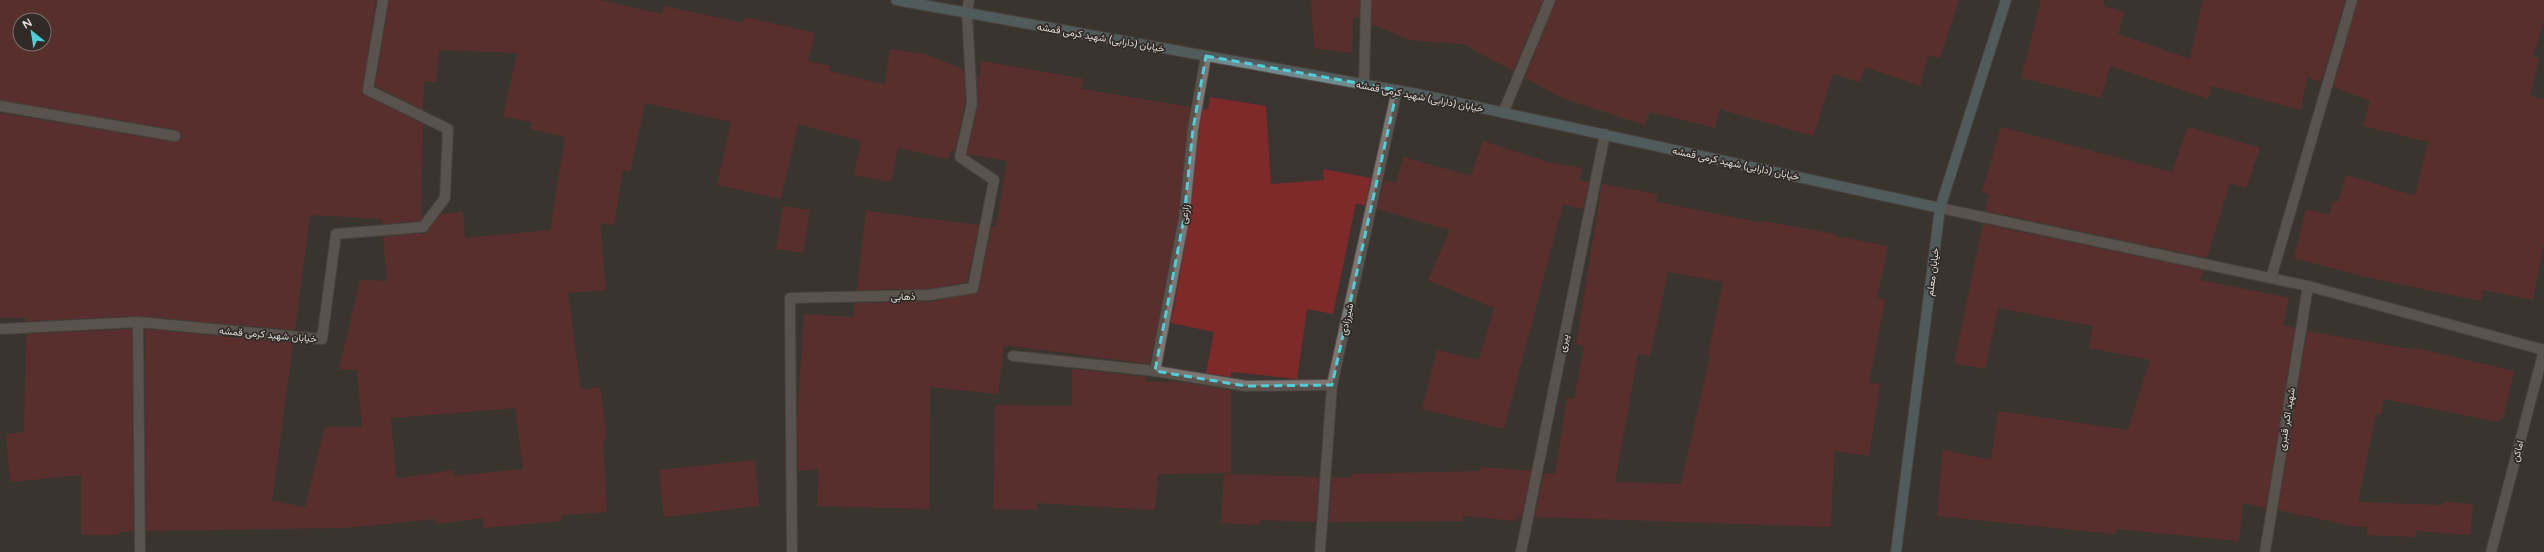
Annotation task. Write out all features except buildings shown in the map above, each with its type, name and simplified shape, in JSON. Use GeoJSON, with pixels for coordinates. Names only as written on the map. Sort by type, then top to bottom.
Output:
{"type":"FeatureCollection","features":[{"type":"Feature","properties":{"kind":"street","name":"خیابان شهید کرمی قمشه"},"geometry":{"type":"LineString","coordinates":[[0,329],[138,322],[322,339],[336,234],[423,227],[445,198],[448,129],[368,90],[383,0]]}},
{"type":"Feature","properties":{"kind":"street","name":"خیابان (دارابی) شهید کرمی قمشه"},"geometry":{"type":"LineString","coordinates":[[896,0],[1397,90],[1940,208]]}},
{"type":"Feature","properties":{"kind":"street"},"geometry":{"type":"LineString","coordinates":[[967,13],[969,0]]}},
{"type":"Feature","properties":{"kind":"street"},"geometry":{"type":"LineString","coordinates":[[1364,84],[1366,0]]}},
{"type":"Feature","properties":{"kind":"street"},"geometry":{"type":"LineString","coordinates":[[1503,113],[1550,0]]}},
{"type":"Feature","properties":{"kind":"street","name":"خیابان معلم"},"geometry":{"type":"LineString","coordinates":[[1896,552],[1940,208],[2006,0]]}},
{"type":"Feature","properties":{"kind":"street"},"geometry":{"type":"LineString","coordinates":[[2271,278],[2352,0]]}},
{"type":"Feature","properties":{"kind":"street","name":"ذهابی"},"geometry":{"type":"LineString","coordinates":[[792,552],[790,298],[929,295],[973,288],[994,180],[960,157],[972,103],[967,13]]}},
{"type":"Feature","properties":{"kind":"street","name":"زارعی"},"geometry":{"type":"LineString","coordinates":[[1155,371],[1184,218],[1193,129],[1206,56]]}},
{"type":"Feature","properties":{"kind":"street","name":"شیرزادی"},"geometry":{"type":"LineString","coordinates":[[1320,552],[1332,384],[1397,90]]}},
{"type":"Feature","properties":{"kind":"street"},"geometry":{"type":"LineString","coordinates":[[0,106],[175,136]]}},
{"type":"Feature","properties":{"kind":"street","name":"پیری"},"geometry":{"type":"LineString","coordinates":[[1521,552],[1605,134]]}},
{"type":"Feature","properties":{"kind":"street"},"geometry":{"type":"LineString","coordinates":[[1940,208],[2308,286],[2544,350]]}},
{"type":"Feature","properties":{"kind":"street","name":"شهید اکبر قنبری"},"geometry":{"type":"LineString","coordinates":[[2265,552],[2308,286]]}},
{"type":"Feature","properties":{"kind":"street"},"geometry":{"type":"LineString","coordinates":[[138,322],[140,552]]}},
{"type":"Feature","properties":{"kind":"street","name":"اماکن"},"geometry":{"type":"LineString","coordinates":[[2491,552],[2544,350]]}},
{"type":"Feature","properties":{"kind":"street"},"geometry":{"type":"LineString","coordinates":[[1013,356],[1155,371],[1246,386],[1332,384]]}},
{"type":"Feature","properties":{"kind":"highlighted area"},"geometry":{"type":"Polygon","coordinates":[[[1206,56],[1397,90],[1332,385],[1246,386],[1155,371],[1184,218],[1193,129],[1206,56]]]}}]}
